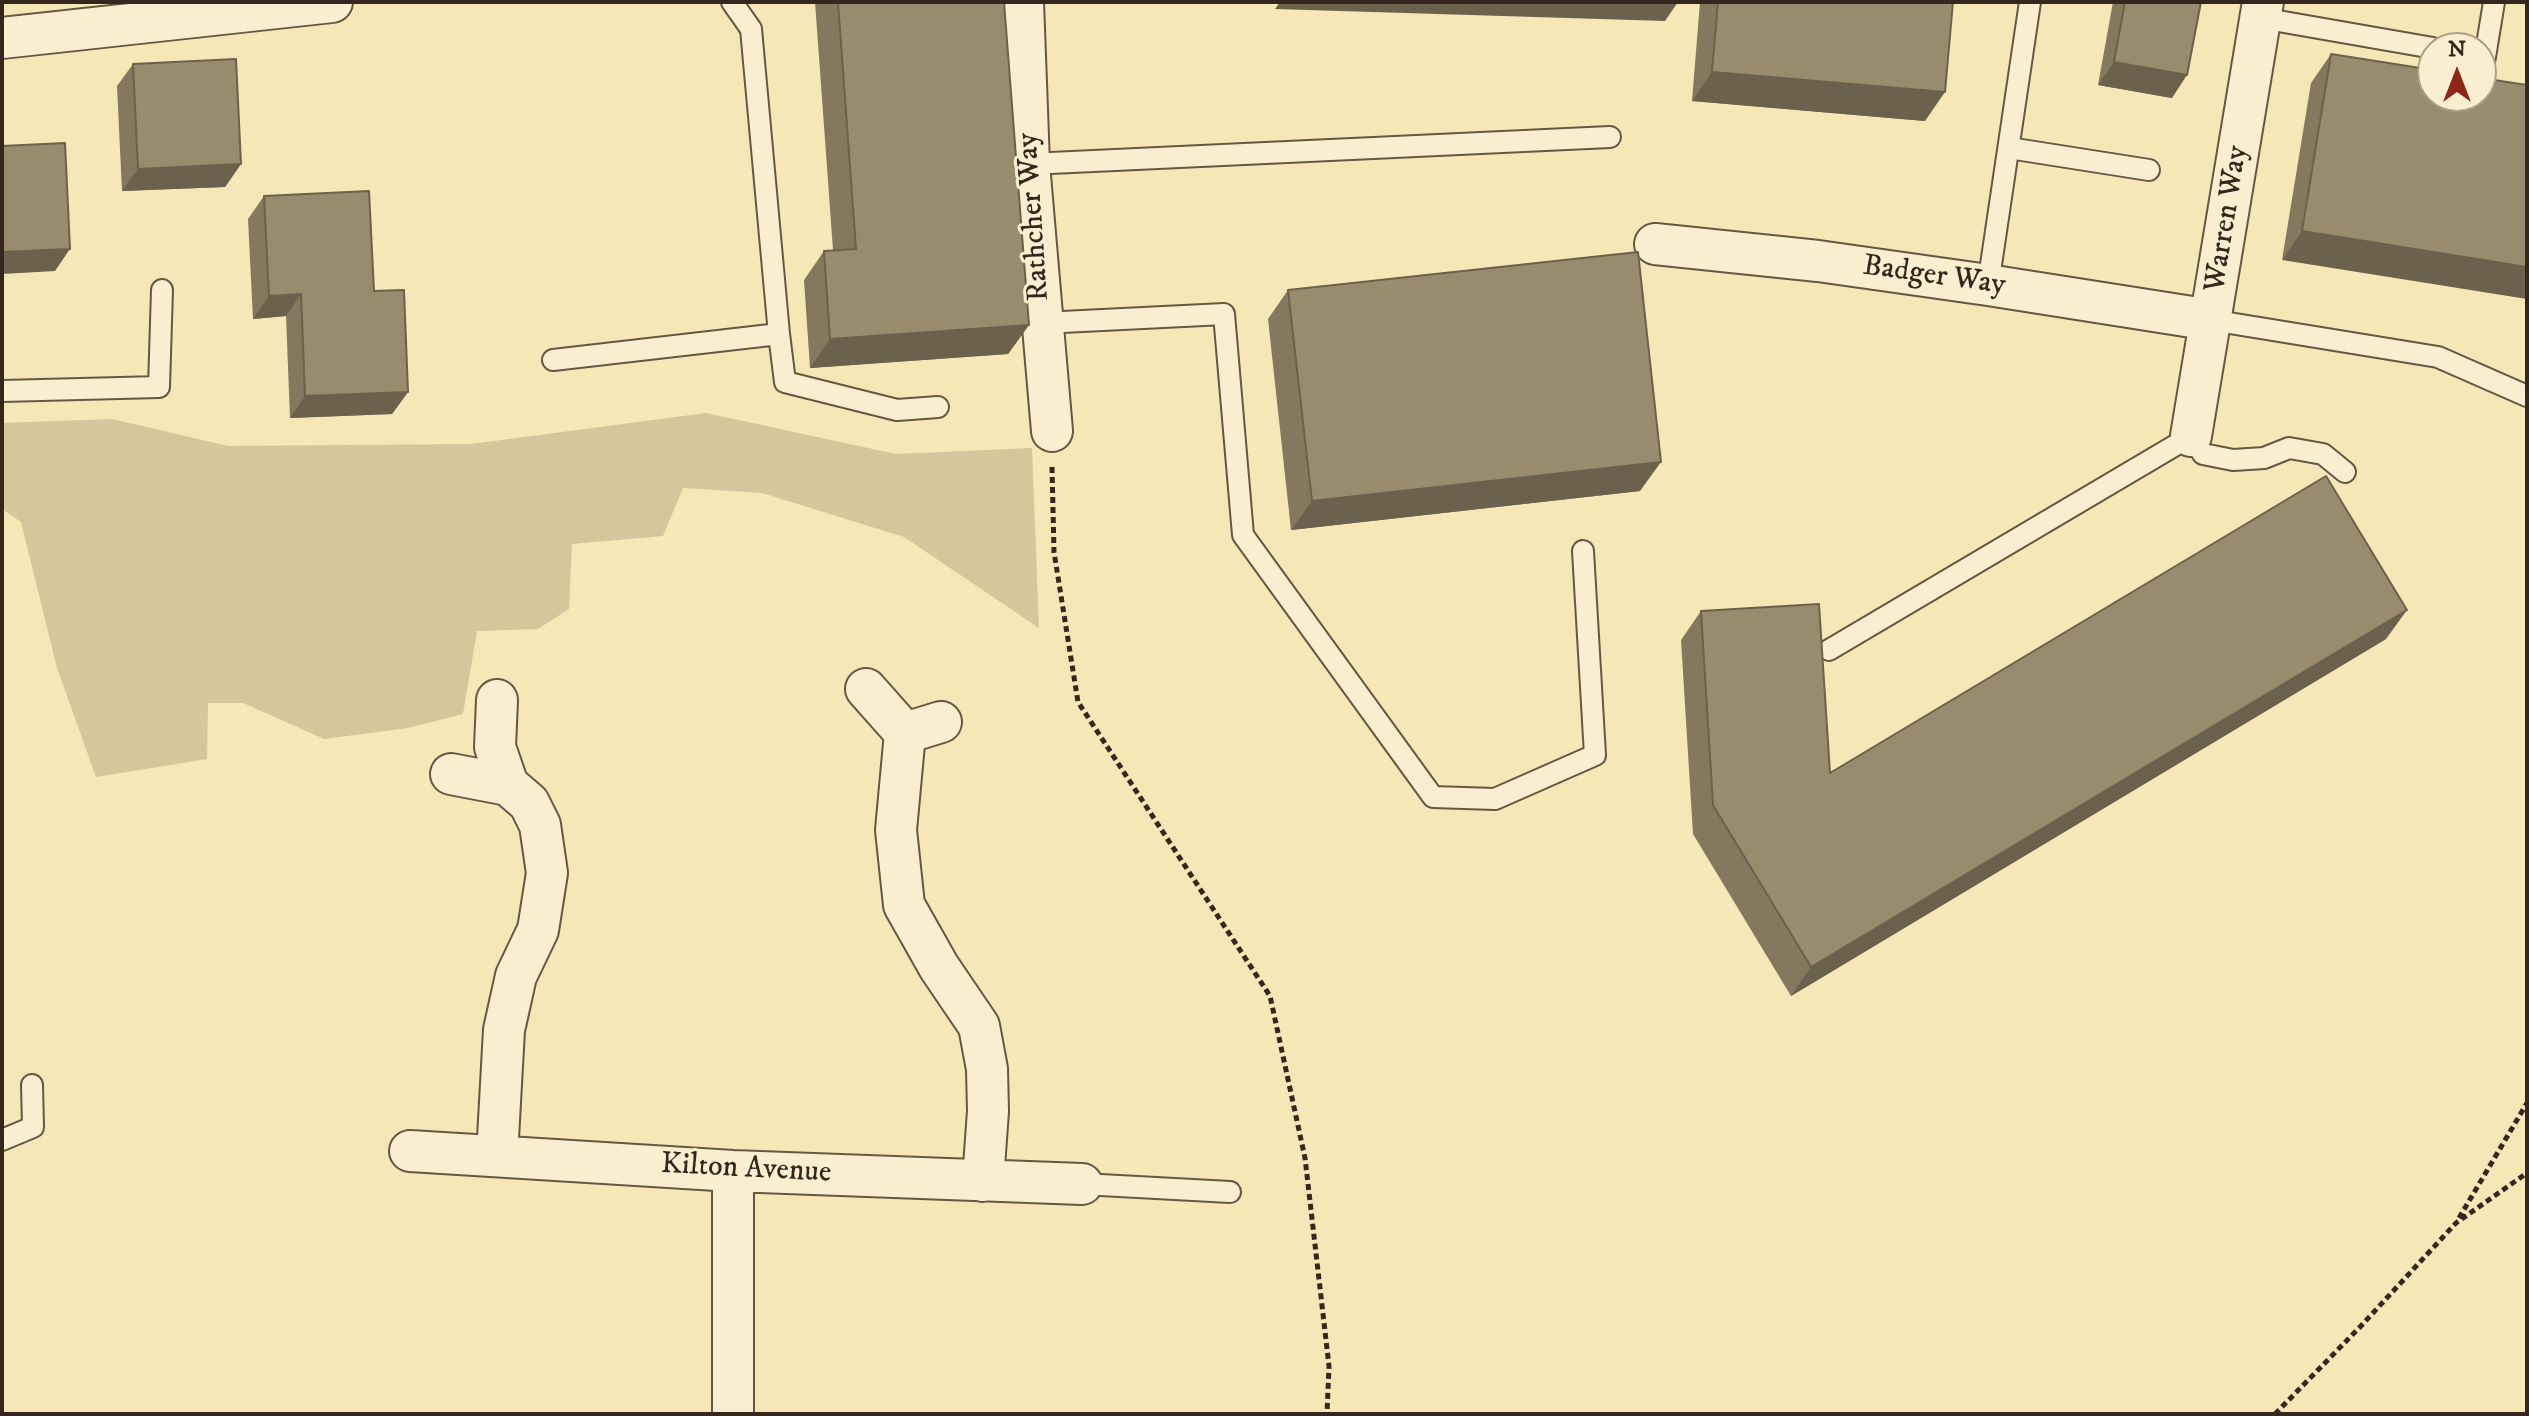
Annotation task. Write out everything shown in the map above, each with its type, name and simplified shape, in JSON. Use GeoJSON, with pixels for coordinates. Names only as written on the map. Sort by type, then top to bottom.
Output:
{"type":"FeatureCollection","features":[{"type":"Feature","properties":{"kind":"street"},"geometry":{"type":"LineString","coordinates":[[2,38],[56,17],[332,2]]}},
{"type":"Feature","properties":{"kind":"street","name":"Rathcher Way"},"geometry":{"type":"LineString","coordinates":[[1023,2],[1029,164],[1052,431]]}},
{"type":"Feature","properties":{"kind":"street","name":"Warren Way"},"geometry":{"type":"LineString","coordinates":[[2191,436],[2262,10]]}},
{"type":"Feature","properties":{"kind":"street","name":"Badger Way"},"geometry":{"type":"LineString","coordinates":[[1655,244],[1818,261],[2211,320]]}},
{"type":"Feature","properties":{"kind":"street"},"geometry":{"type":"LineString","coordinates":[[866,689],[923,728],[896,830],[904,905],[939,967],[979,1026],[987,1069],[988,1111],[983,1181]]}},
{"type":"Feature","properties":{"kind":"street"},"geometry":{"type":"LineString","coordinates":[[497,700],[495,747],[508,785]]}},
{"type":"Feature","properties":{"kind":"street"},"geometry":{"type":"LineString","coordinates":[[451,774],[508,785],[529,803],[540,825],[547,873],[538,930],[516,976],[504,1030],[497,1156]]}},
{"type":"Feature","properties":{"kind":"street","name":"Kilton Avenue"},"geometry":{"type":"LineString","coordinates":[[410,1151],[733,1171],[1082,1184]]}},
{"type":"Feature","properties":{"kind":"street"},"geometry":{"type":"LineString","coordinates":[[733,1171],[733,1414]]}},
{"type":"Feature","properties":{"kind":"lane"},"geometry":{"type":"LineString","coordinates":[[732,2],[751,29],[785,382],[897,410],[938,407]]}},
{"type":"Feature","properties":{"kind":"lane"},"geometry":{"type":"LineString","coordinates":[[1988,285],[2030,2]]}},
{"type":"Feature","properties":{"kind":"lane"},"geometry":{"type":"LineString","coordinates":[[2489,32],[2494,2]]}},
{"type":"Feature","properties":{"kind":"lane"},"geometry":{"type":"LineString","coordinates":[[2262,10],[2417,44]]}},
{"type":"Feature","properties":{"kind":"lane"},"geometry":{"type":"LineString","coordinates":[[1029,164],[1610,137]]}},
{"type":"Feature","properties":{"kind":"lane"},"geometry":{"type":"LineString","coordinates":[[2009,148],[2149,170]]}},
{"type":"Feature","properties":{"kind":"lane"},"geometry":{"type":"LineString","coordinates":[[2,391],[159,387],[162,290]]}},
{"type":"Feature","properties":{"kind":"lane"},"geometry":{"type":"LineString","coordinates":[[1042,323],[1224,314],[1243,535],[1433,797],[1495,799],[1595,755],[1583,551]]}},
{"type":"Feature","properties":{"kind":"lane"},"geometry":{"type":"LineString","coordinates":[[2211,320],[2438,357],[2527,396]]}},
{"type":"Feature","properties":{"kind":"lane"},"geometry":{"type":"LineString","coordinates":[[553,360],[779,334]]}},
{"type":"Feature","properties":{"kind":"lane"},"geometry":{"type":"LineString","coordinates":[[1829,650],[2191,436],[2203,454],[2233,460],[2264,458],[2289,448],[2323,454],[2345,472]]}},
{"type":"Feature","properties":{"kind":"lane"},"geometry":{"type":"LineString","coordinates":[[2,1140],[33,1127],[32,1085]]}},
{"type":"Feature","properties":{"kind":"lane"},"geometry":{"type":"LineString","coordinates":[[1082,1184],[1230,1192]]}},
{"type":"Feature","properties":{"kind":"path"},"geometry":{"type":"LineString","coordinates":[[1052,431],[1054,552],[1078,702],[1270,996],[1305,1158],[1329,1366],[1327,1414]]}},
{"type":"Feature","properties":{"kind":"path"},"geometry":{"type":"LineString","coordinates":[[2275,1414],[2456,1223],[2527,1103]]}},
{"type":"Feature","properties":{"kind":"path"},"geometry":{"type":"LineString","coordinates":[[2456,1223],[2527,1173]]}},
{"type":"Feature","properties":{"kind":"shaded area"},"geometry":{"type":"Polygon","coordinates":[[[706,413],[896,454],[1032,448],[1039,628],[904,537],[762,493],[683,488],[663,536],[572,544],[569,609],[538,629],[477,631],[463,714],[408,728],[324,739],[243,703],[208,703],[207,759],[96,777],[57,668],[21,522],[2,509],[2,423],[112,419],[228,446],[471,444],[706,413]]]}},
{"type":"Feature","properties":{"kind":"building"},"geometry":{"type":"Polygon","coordinates":[[[838,2],[1004,2],[1029,325],[830,339],[824,251],[856,249],[838,2]]]}},
{"type":"Feature","properties":{"kind":"building"},"geometry":{"type":"Polygon","coordinates":[[[1718,2],[1953,2],[1945,92],[1712,72],[1718,2]]]}},
{"type":"Feature","properties":{"kind":"building"},"geometry":{"type":"Polygon","coordinates":[[[2125,2],[2201,2],[2187,75],[2114,62],[2125,2]]]}},
{"type":"Feature","properties":{"kind":"building"},"geometry":{"type":"Polygon","coordinates":[[[2331,54],[2417,67],[2417,112],[2497,112],[2497,80],[2527,85],[2527,267],[2302,231],[2331,54]]]}},
{"type":"Feature","properties":{"kind":"building"},"geometry":{"type":"Polygon","coordinates":[[[236,59],[241,164],[138,169],[133,64],[236,59]]]}},
{"type":"Feature","properties":{"kind":"building"},"geometry":{"type":"Polygon","coordinates":[[[65,143],[70,249],[2,252],[2,146],[65,143]]]}},
{"type":"Feature","properties":{"kind":"building"},"geometry":{"type":"Polygon","coordinates":[[[369,191],[374,291],[404,290],[408,392],[305,396],[301,294],[269,296],[264,196],[369,191]]]}},
{"type":"Feature","properties":{"kind":"building"},"geometry":{"type":"Polygon","coordinates":[[[1638,252],[1661,462],[1312,501],[1288,290],[1638,252]]]}},
{"type":"Feature","properties":{"kind":"building"},"geometry":{"type":"Polygon","coordinates":[[[2326,476],[2407,610],[1811,967],[1713,805],[1701,611],[1819,604],[1830,773],[2326,476]]]}}]}
